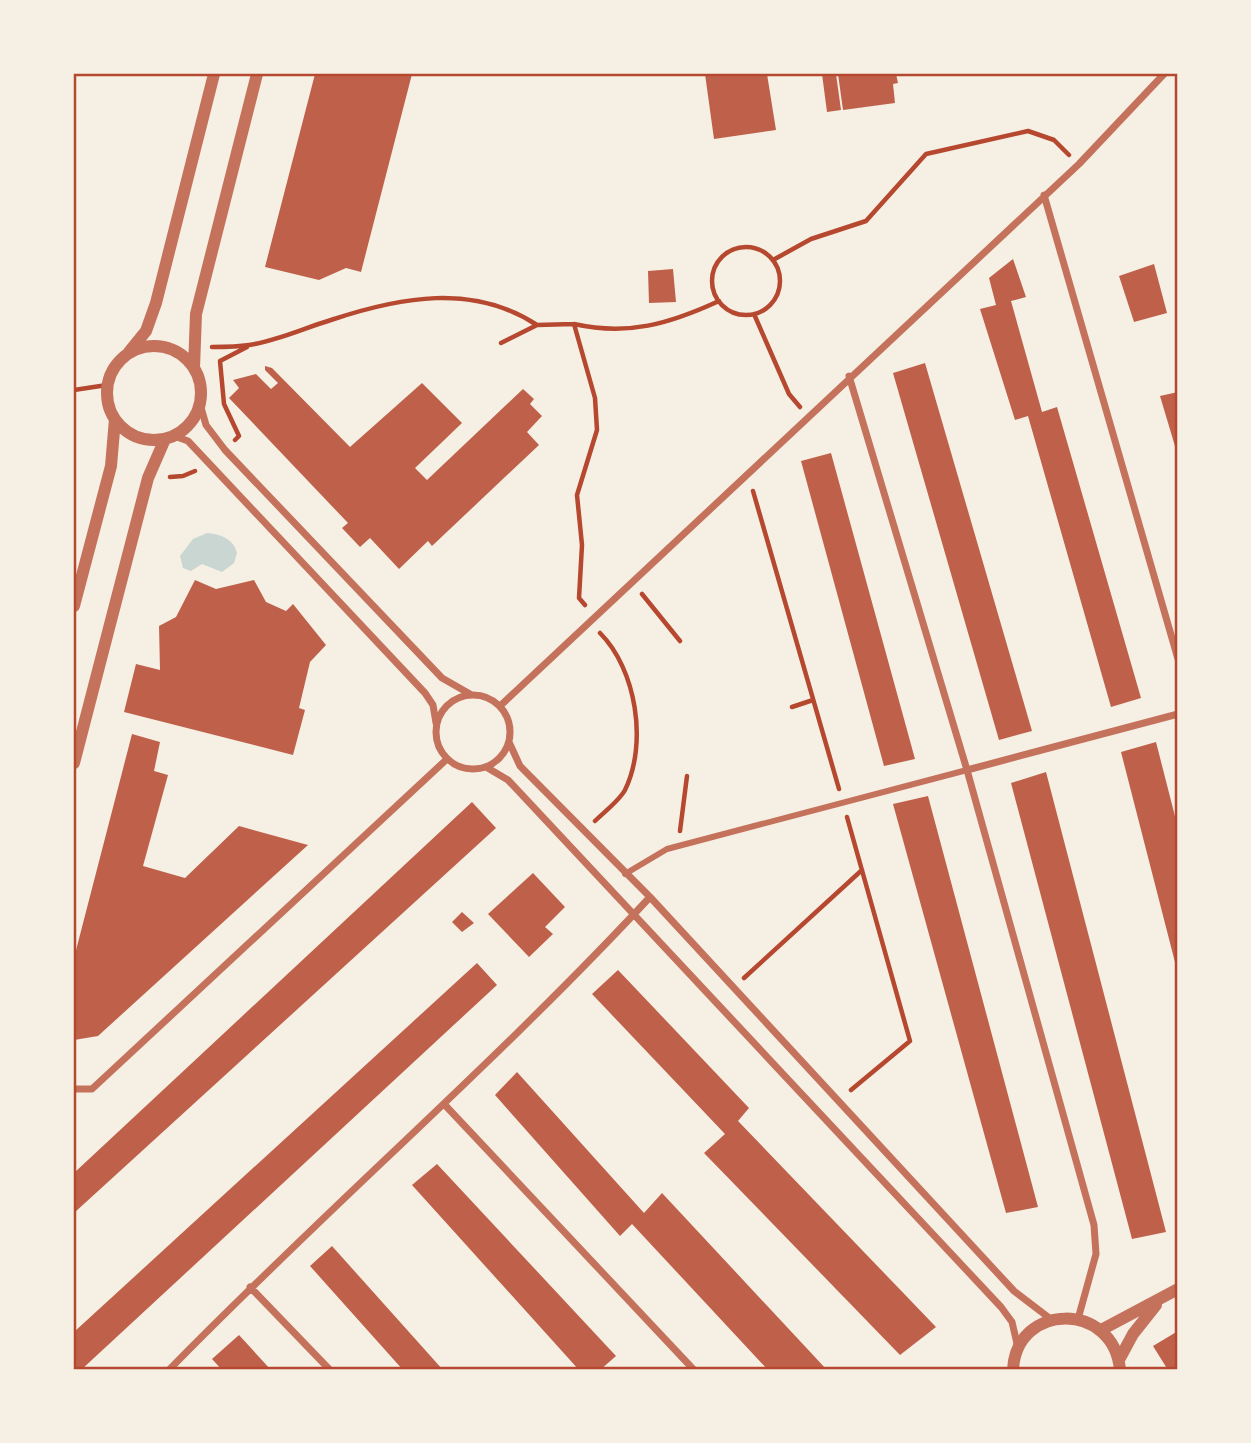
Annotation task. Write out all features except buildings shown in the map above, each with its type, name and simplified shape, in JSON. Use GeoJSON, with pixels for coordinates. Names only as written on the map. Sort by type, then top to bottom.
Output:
{"type":"FeatureCollection","features":[{"type":"Feature","properties":{"kind":"street"},"geometry":{"type":"LineString","coordinates":[[74,606],[111,466],[115,419],[107,397],[107,385],[111,373],[146,331],[156,303],[214,74]]}},
{"type":"Feature","properties":{"kind":"street"},"geometry":{"type":"LineString","coordinates":[[194,368],[197,314],[257,74]]}},
{"type":"Feature","properties":{"kind":"street"},"geometry":{"type":"LineString","coordinates":[[500,706],[849,376],[1079,164],[1164,74]]}},
{"type":"Feature","properties":{"kind":"street"},"geometry":{"type":"LineString","coordinates":[[1044,195],[1178,659]]}},
{"type":"Feature","properties":{"kind":"street"},"geometry":{"type":"LineString","coordinates":[[74,763],[148,478],[170,437],[190,423],[200,404],[202,391],[194,368],[185,357],[158,346],[129,353]]}},
{"type":"Feature","properties":{"kind":"street"},"geometry":{"type":"LineString","coordinates":[[849,376],[967,770],[1094,1225],[1096,1254],[1078,1319]]}},
{"type":"Feature","properties":{"kind":"street"},"geometry":{"type":"LineString","coordinates":[[115,419],[137,437],[170,437],[188,441],[425,693],[433,705],[436,742],[446,759],[465,769],[486,767],[504,753],[509,742],[509,723],[500,706],[481,695],[470,694],[442,678],[225,450],[206,425],[200,404]]}},
{"type":"Feature","properties":{"kind":"street"},"geometry":{"type":"LineString","coordinates":[[436,723],[449,703],[470,694]]}},
{"type":"Feature","properties":{"kind":"street"},"geometry":{"type":"LineString","coordinates":[[625,874],[667,849],[1178,714]]}},
{"type":"Feature","properties":{"kind":"street"},"geometry":{"type":"LineString","coordinates":[[509,742],[520,766],[650,897],[1014,1291],[1052,1320]]}},
{"type":"Feature","properties":{"kind":"street"},"geometry":{"type":"LineString","coordinates":[[74,1089],[92,1089],[446,759]]}},
{"type":"Feature","properties":{"kind":"street"},"geometry":{"type":"LineString","coordinates":[[486,767],[508,780],[1002,1307],[1012,1322],[1018,1348]]}},
{"type":"Feature","properties":{"kind":"street"},"geometry":{"type":"LineString","coordinates":[[169,1370],[250,1287],[444,1104],[650,897]]}},
{"type":"Feature","properties":{"kind":"street"},"geometry":{"type":"LineString","coordinates":[[444,1104],[694,1370]]}},
{"type":"Feature","properties":{"kind":"street"},"geometry":{"type":"LineString","coordinates":[[250,1287],[330,1370]]}},
{"type":"Feature","properties":{"kind":"street"},"geometry":{"type":"LineString","coordinates":[[1101,1330],[1178,1289]]}},
{"type":"Feature","properties":{"kind":"street"},"geometry":{"type":"LineString","coordinates":[[1120,1365],[1133,1334],[1159,1301]]}},
{"type":"Feature","properties":{"kind":"street"},"geometry":{"type":"LineString","coordinates":[[1013,1370],[1018,1348],[1026,1335],[1052,1320],[1078,1319],[1101,1330],[1113,1343],[1120,1365]]}},
{"type":"Feature","properties":{"kind":"path"},"geometry":{"type":"LineString","coordinates":[[773,260],[811,239],[866,221],[926,154],[1028,131],[1054,140],[1079,164]]}},
{"type":"Feature","properties":{"kind":"path"},"geometry":{"type":"LineString","coordinates":[[754,248],[773,260],[780,281],[773,302],[754,314],[732,312],[719,301],[712,286],[712,275],[723,256],[732,250],[754,248]]}},
{"type":"Feature","properties":{"kind":"path"},"geometry":{"type":"LineString","coordinates":[[225,450],[239,436],[224,404],[220,361],[251,345],[358,312],[422,299],[473,298],[513,309],[537,326]]}},
{"type":"Feature","properties":{"kind":"path"},"geometry":{"type":"LineString","coordinates":[[502,343],[537,326],[573,324],[621,331],[649,328],[683,318],[719,301]]}},
{"type":"Feature","properties":{"kind":"path"},"geometry":{"type":"LineString","coordinates":[[754,314],[789,394],[808,416]]}},
{"type":"Feature","properties":{"kind":"path"},"geometry":{"type":"LineString","coordinates":[[573,324],[595,398],[597,430],[577,495],[582,545],[579,598],[616,648],[627,673],[634,697],[636,732],[632,767],[624,792],[584,832]]}},
{"type":"Feature","properties":{"kind":"path"},"geometry":{"type":"LineString","coordinates":[[195,349],[251,345]]}},
{"type":"Feature","properties":{"kind":"path"},"geometry":{"type":"LineString","coordinates":[[74,390],[107,385]]}},
{"type":"Feature","properties":{"kind":"path"},"geometry":{"type":"LineString","coordinates":[[148,478],[183,476],[209,464]]}},
{"type":"Feature","properties":{"kind":"path"},"geometry":{"type":"LineString","coordinates":[[632,583],[680,641]]}},
{"type":"Feature","properties":{"kind":"path"},"geometry":{"type":"LineString","coordinates":[[792,706],[813,700]]}},
{"type":"Feature","properties":{"kind":"path"},"geometry":{"type":"LineString","coordinates":[[677,847],[687,776]]}},
{"type":"Feature","properties":{"kind":"path"},"geometry":{"type":"LineString","coordinates":[[733,988],[862,870]]}},
{"type":"Feature","properties":{"kind":"shaded area"},"geometry":{"type":"Polygon","coordinates":[[[207,533],[221,536],[233,544],[237,553],[234,563],[222,572],[202,564],[191,571],[183,568],[180,556],[193,539],[207,533]]]}}]}
